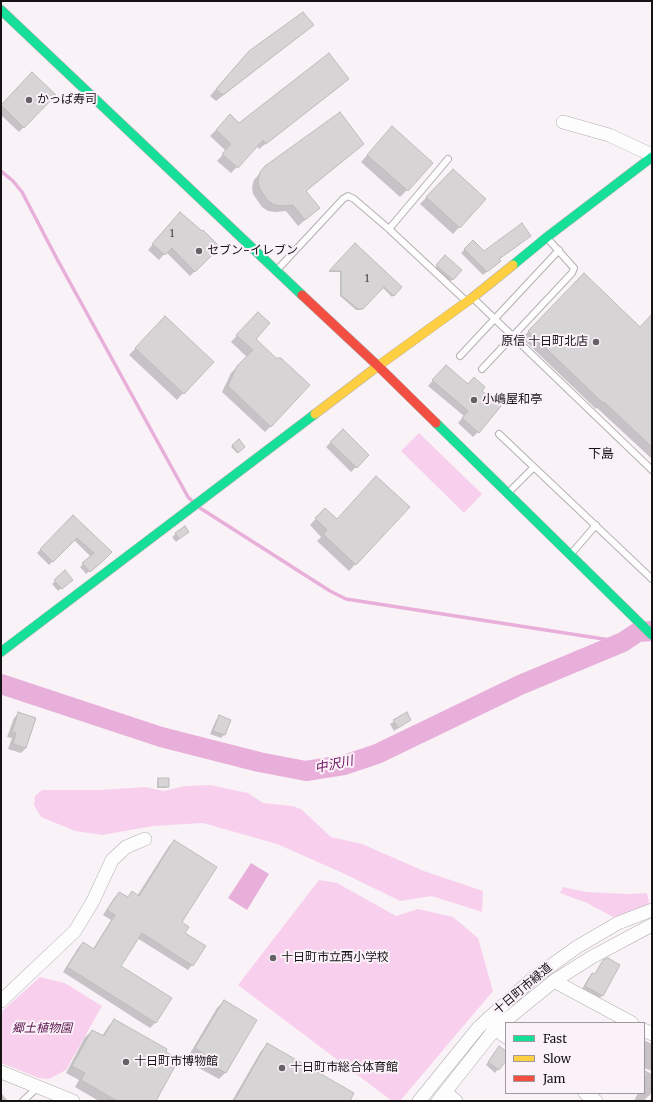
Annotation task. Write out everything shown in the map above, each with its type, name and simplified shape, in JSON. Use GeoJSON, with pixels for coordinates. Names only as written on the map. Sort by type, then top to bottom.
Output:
{"type":"FeatureCollection","features":[{"type":"Feature","properties":{"kind":"street"},"geometry":{"type":"LineString","coordinates":[[1,10],[142,145],[378,366],[652,635]]}},
{"type":"Feature","properties":{"kind":"street"},"geometry":{"type":"LineString","coordinates":[[1,652],[378,366],[470,300],[547,237],[652,156],[609,135],[563,122]]}},
{"type":"Feature","properties":{"kind":"street"},"geometry":{"type":"LineString","coordinates":[[1,1001],[75,931],[92,901],[112,860],[126,848],[145,839]]}},
{"type":"Feature","properties":{"kind":"street","name":"十日町市緑道"},"geometry":{"type":"LineString","coordinates":[[419,1101],[479,1027],[531,980],[577,947],[618,923],[652,910]]}},
{"type":"Feature","properties":{"kind":"street"},"geometry":{"type":"LineString","coordinates":[[512,1022],[554,981],[592,957],[652,925]]}},
{"type":"Feature","properties":{"kind":"street"},"geometry":{"type":"LineString","coordinates":[[554,981],[630,1022]]}},
{"type":"Feature","properties":{"kind":"street"},"geometry":{"type":"LineString","coordinates":[[456,1101],[441,1097],[501,1033]]}},
{"type":"Feature","properties":{"kind":"street"},"geometry":{"type":"LineString","coordinates":[[1,1072],[73,1101]]}},
{"type":"Feature","properties":{"kind":"street"},"geometry":{"type":"LineString","coordinates":[[586,1094],[596,1101]]}},
{"type":"Feature","properties":{"kind":"lane"},"geometry":{"type":"LineString","coordinates":[[389,229],[448,159]]}},
{"type":"Feature","properties":{"kind":"lane"},"geometry":{"type":"LineString","coordinates":[[276,271],[343,199],[348,196],[354,199],[494,319],[652,470]]}},
{"type":"Feature","properties":{"kind":"lane"},"geometry":{"type":"LineString","coordinates":[[482,369],[572,273],[574,268],[547,237]]}},
{"type":"Feature","properties":{"kind":"lane"},"geometry":{"type":"LineString","coordinates":[[460,356],[559,250]]}},
{"type":"Feature","properties":{"kind":"lane"},"geometry":{"type":"LineString","coordinates":[[499,434],[533,468],[596,525],[652,579]]}},
{"type":"Feature","properties":{"kind":"lane"},"geometry":{"type":"LineString","coordinates":[[508,494],[533,468]]}},
{"type":"Feature","properties":{"kind":"lane"},"geometry":{"type":"LineString","coordinates":[[570,554],[596,525]]}},
{"type":"Feature","properties":{"kind":"lane"},"geometry":{"type":"LineString","coordinates":[[23,1101],[38,1087]]}},
{"type":"Feature","properties":{"kind":"green space"},"geometry":{"type":"Polygon","coordinates":[[[419,433],[482,494],[464,513],[401,451],[419,433]]]}},
{"type":"Feature","properties":{"kind":"green space"},"geometry":{"type":"Polygon","coordinates":[[[210,785],[248,793],[263,803],[292,806],[301,809],[331,837],[362,844],[424,871],[483,891],[482,912],[432,896],[400,901],[347,875],[277,844],[203,823],[153,826],[102,835],[75,831],[41,817],[34,805],[35,796],[42,790],[99,790],[145,787],[164,791],[185,786],[210,785]]]}},
{"type":"Feature","properties":{"kind":"green space"},"geometry":{"type":"Polygon","coordinates":[[[319,880],[337,883],[396,916],[418,909],[453,917],[478,938],[493,991],[400,1101],[392,1101],[238,985],[319,880]]]}},
{"type":"Feature","properties":{"kind":"green space"},"geometry":{"type":"Polygon","coordinates":[[[563,887],[586,892],[629,894],[647,893],[650,907],[613,917],[587,903],[560,893],[563,887]]]}},
{"type":"Feature","properties":{"kind":"green space","name":"郷土植物園"},"geometry":{"type":"Polygon","coordinates":[[[40,977],[65,983],[102,1006],[66,1070],[49,1079],[39,1078],[1,1063],[1,1012],[40,977]]]}},
{"type":"Feature","properties":{"kind":"shaded area"},"geometry":{"type":"Polygon","coordinates":[[[251,863],[269,874],[247,910],[228,898],[251,863]]]}},
{"type":"Feature","properties":{"kind":"building"},"geometry":{"type":"Polygon","coordinates":[[[303,12],[314,25],[223,95],[216,89],[249,51],[303,12]]]}},
{"type":"Feature","properties":{"kind":"building"},"geometry":{"type":"Polygon","coordinates":[[[329,53],[349,79],[266,144],[263,140],[238,168],[222,154],[231,144],[216,130],[230,114],[239,123],[329,53]]]}},
{"type":"Feature","properties":{"kind":"building","name":"かっぱ寿司"},"geometry":{"type":"Polygon","coordinates":[[[32,72],[56,95],[24,128],[1,105],[32,72]]]}},
{"type":"Feature","properties":{"kind":"building"},"geometry":{"type":"Polygon","coordinates":[[[340,112],[364,144],[306,191],[320,208],[305,220],[293,205],[275,205],[268,201],[259,187],[258,180],[260,172],[265,166],[340,112]]]}},
{"type":"Feature","properties":{"kind":"building"},"geometry":{"type":"Polygon","coordinates":[[[392,126],[433,163],[408,191],[367,155],[392,126]]]}},
{"type":"Feature","properties":{"kind":"building"},"geometry":{"type":"Polygon","coordinates":[[[453,169],[486,199],[460,228],[426,197],[453,169]]]}},
{"type":"Feature","properties":{"kind":"building"},"geometry":{"type":"Polygon","coordinates":[[[180,212],[202,231],[203,230],[220,247],[195,272],[172,248],[165,255],[152,244],[180,212]]]}},
{"type":"Feature","properties":{"kind":"building"},"geometry":{"type":"Polygon","coordinates":[[[522,223],[531,236],[499,259],[501,261],[487,272],[464,249],[473,240],[484,251],[522,223]]]}},
{"type":"Feature","properties":{"kind":"building"},"geometry":{"type":"Polygon","coordinates":[[[355,243],[402,287],[394,296],[384,287],[363,309],[358,309],[341,295],[341,271],[329,271],[355,243]]]}},
{"type":"Feature","properties":{"kind":"building"},"geometry":{"type":"Polygon","coordinates":[[[445,255],[462,270],[453,280],[436,265],[445,255]]]}},
{"type":"Feature","properties":{"kind":"building","name":"原信 十日町北店"},"geometry":{"type":"Polygon","coordinates":[[[584,273],[640,327],[652,314],[652,447],[604,402],[603,403],[528,331],[584,273]]]}},
{"type":"Feature","properties":{"kind":"building"},"geometry":{"type":"Polygon","coordinates":[[[258,312],[270,323],[256,339],[276,358],[281,358],[310,385],[271,427],[228,386],[237,366],[253,350],[236,335],[258,312]]]}},
{"type":"Feature","properties":{"kind":"building"},"geometry":{"type":"Polygon","coordinates":[[[165,316],[214,362],[184,394],[135,348],[165,316]]]}},
{"type":"Feature","properties":{"kind":"building","name":"小嶋屋和亭"},"geometry":{"type":"Polygon","coordinates":[[[446,365],[468,384],[474,377],[485,387],[482,391],[501,406],[479,433],[462,418],[468,411],[432,380],[446,365]]]}},
{"type":"Feature","properties":{"kind":"building"},"geometry":{"type":"Polygon","coordinates":[[[343,429],[369,455],[357,468],[330,442],[343,429]]]}},
{"type":"Feature","properties":{"kind":"building"},"geometry":{"type":"Polygon","coordinates":[[[239,439],[245,447],[238,453],[232,445],[239,439]]]}},
{"type":"Feature","properties":{"kind":"building"},"geometry":{"type":"Polygon","coordinates":[[[376,476],[410,507],[356,565],[323,534],[327,530],[315,518],[325,508],[337,519],[376,476]]]}},
{"type":"Feature","properties":{"kind":"building"},"geometry":{"type":"Polygon","coordinates":[[[73,515],[112,552],[90,572],[82,563],[94,553],[77,538],[53,562],[40,549],[73,515]]]}},
{"type":"Feature","properties":{"kind":"building"},"geometry":{"type":"Polygon","coordinates":[[[185,526],[189,532],[179,539],[175,533],[185,526]]]}},
{"type":"Feature","properties":{"kind":"building"},"geometry":{"type":"Polygon","coordinates":[[[65,570],[73,580],[62,589],[54,580],[65,570]]]}},
{"type":"Feature","properties":{"kind":"building"},"geometry":{"type":"Polygon","coordinates":[[[18,712],[36,718],[26,748],[13,744],[16,733],[12,732],[18,712]]]}},
{"type":"Feature","properties":{"kind":"building"},"geometry":{"type":"Polygon","coordinates":[[[407,712],[411,720],[398,728],[393,720],[407,712]]]}},
{"type":"Feature","properties":{"kind":"building"},"geometry":{"type":"Polygon","coordinates":[[[219,715],[231,720],[225,735],[213,731],[219,715]]]}},
{"type":"Feature","properties":{"kind":"building"},"geometry":{"type":"Polygon","coordinates":[[[158,778],[169,778],[169,787],[158,787],[158,778]]]}},
{"type":"Feature","properties":{"kind":"building"},"geometry":{"type":"Polygon","coordinates":[[[174,840],[217,867],[182,922],[189,927],[185,933],[206,946],[193,966],[142,933],[121,966],[172,998],[156,1023],[67,967],[83,942],[94,949],[115,915],[107,910],[119,892],[128,897],[132,891],[139,896],[174,840]]]}},
{"type":"Feature","properties":{"kind":"building"},"geometry":{"type":"Polygon","coordinates":[[[608,958],[620,965],[603,996],[585,986],[592,973],[595,974],[603,960],[608,958]]]}},
{"type":"Feature","properties":{"kind":"building"},"geometry":{"type":"Polygon","coordinates":[[[224,1000],[257,1020],[226,1073],[201,1059],[204,1054],[195,1048],[224,1000]]]}},
{"type":"Feature","properties":{"kind":"building","name":"十日町市博物館"},"geometry":{"type":"Polygon","coordinates":[[[114,1019],[167,1049],[166,1052],[179,1059],[156,1101],[117,1101],[81,1080],[85,1073],[72,1066],[92,1030],[104,1036],[114,1019]]]}},
{"type":"Feature","properties":{"kind":"building","name":"十日町市総合体育館"},"geometry":{"type":"Polygon","coordinates":[[[267,1043],[354,1093],[350,1101],[234,1101],[267,1043]]]}},
{"type":"Feature","properties":{"kind":"building"},"geometry":{"type":"Polygon","coordinates":[[[499,1046],[505,1050],[505,1062],[499,1070],[488,1062],[499,1046]]]}},
{"type":"Feature","properties":{"kind":"waterway"},"geometry":{"type":"LineString","coordinates":[[1,171],[13,181],[22,192],[57,259],[188,497],[192,501]]}},
{"type":"Feature","properties":{"kind":"waterway"},"geometry":{"type":"LineString","coordinates":[[200,508],[330,591],[346,599],[623,642]]}},
{"type":"Feature","properties":{"kind":"waterway","name":"中沢川"},"geometry":{"type":"LineString","coordinates":[[1,684],[161,737],[259,762],[306,771],[344,765],[377,754],[520,685],[623,642],[638,632],[652,631]]}},
{"type":"Feature","properties":{"kind":"traffic: fast"},"geometry":{"type":"LineString","coordinates":[[1,10],[302,295]]}},
{"type":"Feature","properties":{"kind":"traffic: fast"},"geometry":{"type":"LineString","coordinates":[[513,265],[547,237],[652,157]]}},
{"type":"Feature","properties":{"kind":"traffic: fast"},"geometry":{"type":"LineString","coordinates":[[1,652],[315,414]]}},
{"type":"Feature","properties":{"kind":"traffic: fast"},"geometry":{"type":"LineString","coordinates":[[436,423],[652,635]]}},
{"type":"Feature","properties":{"kind":"traffic: slow"},"geometry":{"type":"LineString","coordinates":[[315,414],[472,298],[513,265]]}},
{"type":"Feature","properties":{"kind":"traffic: jam"},"geometry":{"type":"LineString","coordinates":[[302,295],[436,423]]}},
{"type":"Feature","properties":{"kind":"place","name":"かっぱ寿司"},"geometry":{"type":"Point","coordinates":[29,100]}},
{"type":"Feature","properties":{"kind":"place","name":"セブン-イレブン"},"geometry":{"type":"Point","coordinates":[199,251]}},
{"type":"Feature","properties":{"kind":"place","name":"原信 十日町北店"},"geometry":{"type":"Point","coordinates":[596,342]}},
{"type":"Feature","properties":{"kind":"place","name":"小嶋屋和亭"},"geometry":{"type":"Point","coordinates":[474,400]}},
{"type":"Feature","properties":{"kind":"place","name":"十日町市立西小学校"},"geometry":{"type":"Point","coordinates":[273,958]}},
{"type":"Feature","properties":{"kind":"place","name":"十日町市博物館"},"geometry":{"type":"Point","coordinates":[126,1062]}},
{"type":"Feature","properties":{"kind":"place","name":"十日町市総合体育館"},"geometry":{"type":"Point","coordinates":[282,1068]}},
{"type":"Feature","properties":{"kind":"district","name":"下島"},"geometry":{"type":"Point","coordinates":[601,454]}}]}
